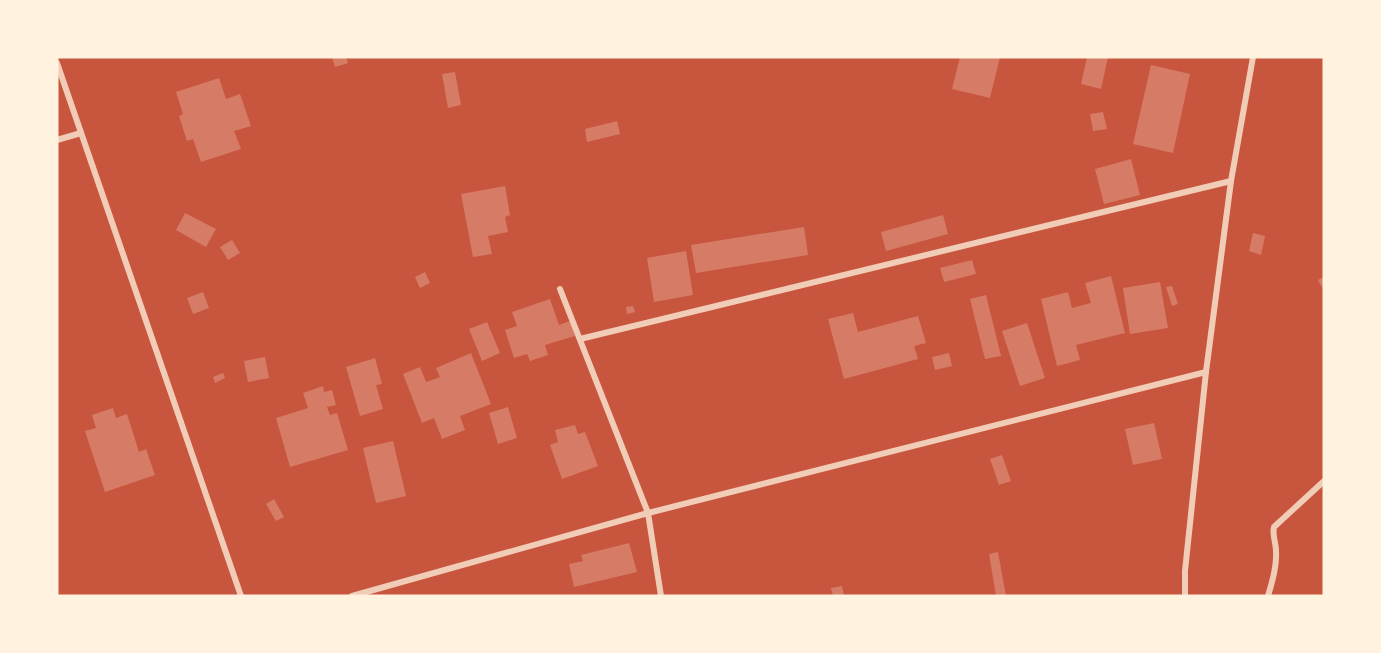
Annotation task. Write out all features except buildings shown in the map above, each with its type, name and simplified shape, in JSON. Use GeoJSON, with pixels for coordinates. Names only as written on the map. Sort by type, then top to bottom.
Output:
{"type":"FeatureCollection","features":[{"type":"Feature","properties":{"kind":"street"},"geometry":{"type":"LineString","coordinates":[[1185,596],[1185,571],[1206,372],[1231,182],[1253,57]]}},
{"type":"Feature","properties":{"kind":"street"},"geometry":{"type":"LineString","coordinates":[[57,63],[241,596]]}},
{"type":"Feature","properties":{"kind":"street"},"geometry":{"type":"LineString","coordinates":[[57,140],[81,133]]}},
{"type":"Feature","properties":{"kind":"street"},"geometry":{"type":"LineString","coordinates":[[580,339],[1231,182]]}},
{"type":"Feature","properties":{"kind":"street"},"geometry":{"type":"LineString","coordinates":[[560,289],[648,513],[661,596]]}},
{"type":"Feature","properties":{"kind":"street"},"geometry":{"type":"LineString","coordinates":[[352,596],[648,513],[1206,372]]}},
{"type":"Feature","properties":{"kind":"street"},"geometry":{"type":"LineString","coordinates":[[1268,596],[1275,568],[1274,527],[1324,481]]}}]}
